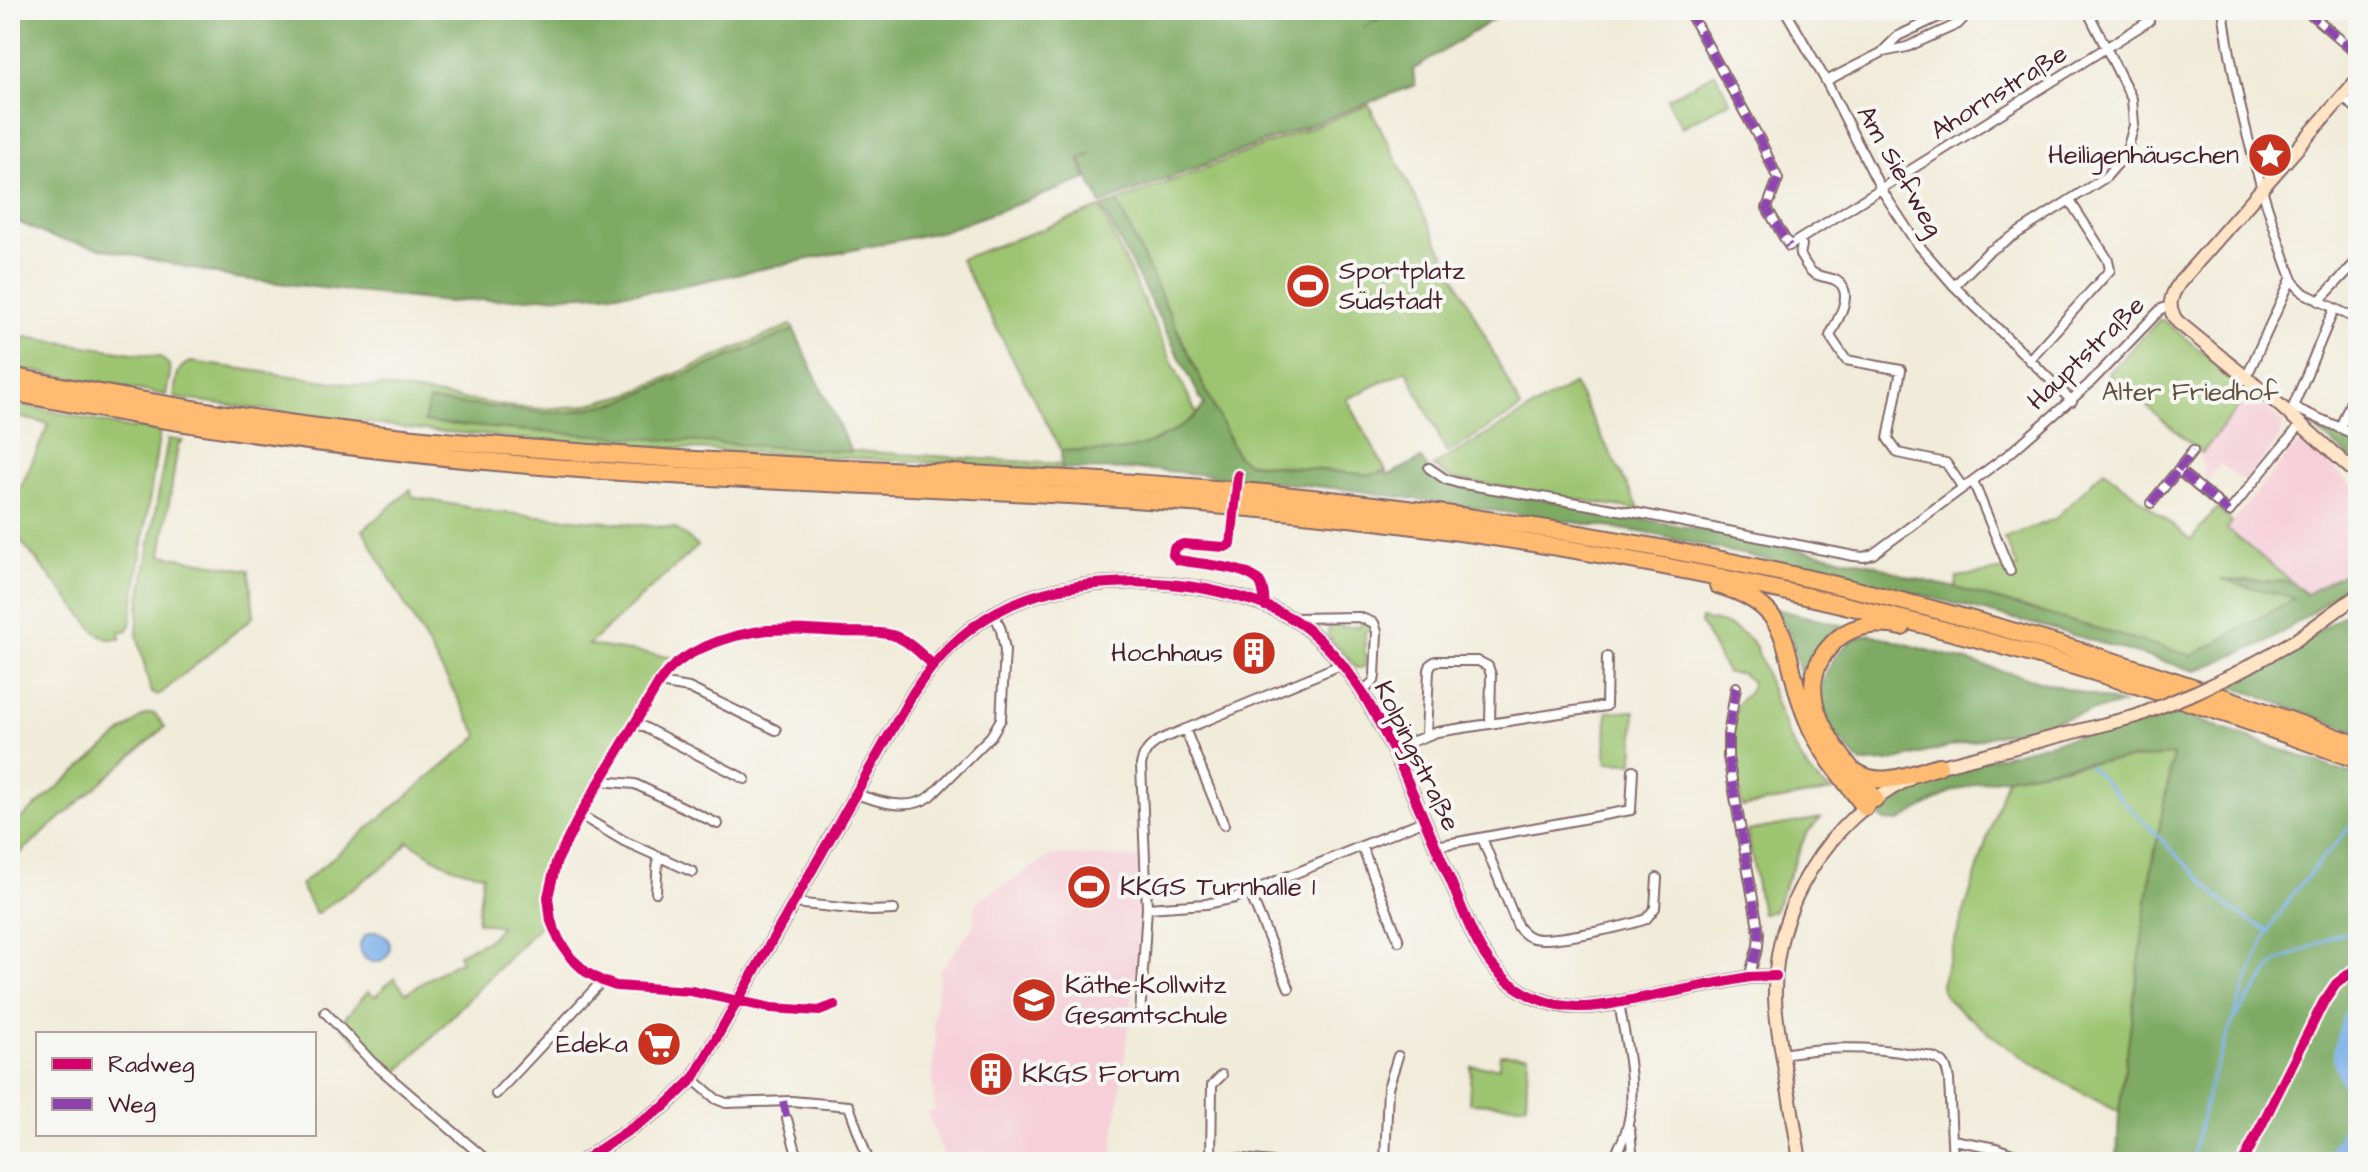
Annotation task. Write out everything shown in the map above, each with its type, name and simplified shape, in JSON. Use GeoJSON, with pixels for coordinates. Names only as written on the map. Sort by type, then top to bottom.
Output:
{"type":"FeatureCollection","features":[{"type":"Feature","properties":{"kind":"highway"},"geometry":{"type":"LineString","coordinates":[[10,376],[115,397],[221,413],[443,441],[667,458],[1182,487],[1362,504],[1499,522],[1688,554],[1838,585],[2056,644],[2240,702],[2358,745]]}},
{"type":"Feature","properties":{"kind":"highway"},"geometry":{"type":"LineString","coordinates":[[10,392],[176,423],[410,454],[595,470],[1082,496],[1262,509],[1487,535],[1640,561],[1844,604],[2020,649],[2183,699],[2358,760]]}},
{"type":"Feature","properties":{"kind":"highway"},"geometry":{"type":"LineString","coordinates":[[1640,561],[1670,575],[1740,592],[1767,610],[1784,637],[1810,726],[1827,754],[1870,803]]}},
{"type":"Feature","properties":{"kind":"highway"},"geometry":{"type":"LineString","coordinates":[[1870,803],[1818,717],[1814,682],[1818,666],[1829,648],[1842,636],[1860,627],[1883,624],[1979,647],[2020,649]]}},
{"type":"Feature","properties":{"kind":"highway"},"geometry":{"type":"LineString","coordinates":[[2240,702],[2277,706],[2358,735]]}},
{"type":"Feature","properties":{"kind":"highway"},"geometry":{"type":"LineString","coordinates":[[1851,768],[1864,777],[1878,780],[1939,766]]}},
{"type":"Feature","properties":{"kind":"street","name":"Ahornstraße"},"geometry":{"type":"LineString","coordinates":[[1688,10],[1760,140],[1778,179],[1767,208],[1789,246],[2149,21],[2144,10]]}},
{"type":"Feature","properties":{"kind":"street","name":"Am Siefweg"},"geometry":{"type":"LineString","coordinates":[[1785,10],[1826,81],[1881,189],[1922,250],[1954,286],[2072,401]]}},
{"type":"Feature","properties":{"kind":"street"},"geometry":{"type":"LineString","coordinates":[[1883,52],[1898,36],[1953,10]]}},
{"type":"Feature","properties":{"kind":"street"},"geometry":{"type":"LineString","coordinates":[[1826,81],[1883,52],[1907,47],[1946,29],[1963,20],[1971,10]]}},
{"type":"Feature","properties":{"kind":"street"},"geometry":{"type":"LineString","coordinates":[[1954,286],[1988,252],[2113,172],[2126,154],[2132,137],[2132,99],[2087,10]]}},
{"type":"Feature","properties":{"kind":"street"},"geometry":{"type":"LineString","coordinates":[[2223,10],[2234,82],[2260,188],[2292,277],[2300,290],[2358,320]]}},
{"type":"Feature","properties":{"kind":"street"},"geometry":{"type":"LineString","coordinates":[[2306,10],[2358,55]]}},
{"type":"Feature","properties":{"kind":"street","name":"Hauptstraße"},"geometry":{"type":"LineString","coordinates":[[1429,468],[1445,479],[1463,484],[1643,514],[1858,557],[1873,554],[2029,438],[2072,401],[2157,312],[2170,306],[2180,282],[2358,79]]}},
{"type":"Feature","properties":{"kind":"street"},"geometry":{"type":"LineString","coordinates":[[2341,97],[2358,109]]}},
{"type":"Feature","properties":{"kind":"street"},"geometry":{"type":"LineString","coordinates":[[2029,360],[2110,270],[2108,260],[2070,201]]}},
{"type":"Feature","properties":{"kind":"street"},"geometry":{"type":"LineString","coordinates":[[1799,240],[1802,245],[1800,255],[1811,271],[1838,282],[1843,288],[1842,312],[1830,336],[1846,360],[1901,370],[1888,439],[1898,453],[1946,463],[1963,488]]}},
{"type":"Feature","properties":{"kind":"street"},"geometry":{"type":"LineString","coordinates":[[2319,301],[2358,261]]}},
{"type":"Feature","properties":{"kind":"street"},"geometry":{"type":"LineString","coordinates":[[2246,378],[2292,277]]}},
{"type":"Feature","properties":{"kind":"street"},"geometry":{"type":"LineString","coordinates":[[2170,306],[2178,322],[2358,475]]}},
{"type":"Feature","properties":{"kind":"street"},"geometry":{"type":"LineString","coordinates":[[2334,309],[2293,407],[2358,436]]}},
{"type":"Feature","properties":{"kind":"street"},"geometry":{"type":"LineString","coordinates":[[2340,428],[2358,384]]}},
{"type":"Feature","properties":{"kind":"street"},"geometry":{"type":"LineString","coordinates":[[2178,470],[2229,512],[2301,424]]}},
{"type":"Feature","properties":{"kind":"street"},"geometry":{"type":"LineString","coordinates":[[2151,503],[2193,451]]}},
{"type":"Feature","properties":{"kind":"street"},"geometry":{"type":"LineString","coordinates":[[1973,481],[2010,571]]}},
{"type":"Feature","properties":{"kind":"street","name":"Kolpingstraße"},"geometry":{"type":"LineString","coordinates":[[581,1162],[670,1102],[693,1079],[932,664],[957,638],[994,612],[1027,597],[1097,583],[1176,585],[1233,595],[1289,618],[1319,639],[1363,691],[1393,749],[1487,960],[1505,979],[1527,994],[1555,1004],[1585,1007],[1749,977],[1776,976]]}},
{"type":"Feature","properties":{"kind":"street"},"geometry":{"type":"LineString","coordinates":[[1800,1162],[1776,1012],[1776,976],[1784,932],[1803,884],[1834,838],[1870,803],[1904,781],[1939,766],[2137,716],[2188,696],[2296,640],[2358,595]]}},
{"type":"Feature","properties":{"kind":"street"},"geometry":{"type":"LineString","coordinates":[[856,794],[882,802],[919,803],[931,796],[994,732],[1003,710],[1005,650],[994,612]]}},
{"type":"Feature","properties":{"kind":"street"},"geometry":{"type":"LineString","coordinates":[[1289,618],[1359,617],[1374,623],[1377,632],[1375,676],[1363,691]]}},
{"type":"Feature","properties":{"kind":"street"},"geometry":{"type":"LineString","coordinates":[[835,1005],[819,1011],[771,1008],[691,991],[629,988],[602,981],[580,967],[566,952],[556,934],[549,911],[551,875],[580,815],[659,683],[672,665],[688,654],[744,635],[772,630],[888,634],[905,641],[932,664]]}},
{"type":"Feature","properties":{"kind":"street"},"geometry":{"type":"LineString","coordinates":[[1393,749],[1426,735],[1606,706],[1607,657]]}},
{"type":"Feature","properties":{"kind":"street"},"geometry":{"type":"LineString","coordinates":[[1426,735],[1429,670],[1436,661],[1478,661],[1488,666],[1491,675],[1490,723]]}},
{"type":"Feature","properties":{"kind":"street"},"geometry":{"type":"LineString","coordinates":[[1140,1016],[1147,908],[1141,765],[1146,752],[1157,741],[1343,664]]}},
{"type":"Feature","properties":{"kind":"street"},"geometry":{"type":"LineString","coordinates":[[659,683],[689,688],[776,730]]}},
{"type":"Feature","properties":{"kind":"street"},"geometry":{"type":"LineString","coordinates":[[1736,687],[1728,735],[1728,757],[1759,933],[1749,977]]}},
{"type":"Feature","properties":{"kind":"street"},"geometry":{"type":"LineString","coordinates":[[636,723],[745,779]]}},
{"type":"Feature","properties":{"kind":"street"},"geometry":{"type":"LineString","coordinates":[[1185,729],[1224,825]]}},
{"type":"Feature","properties":{"kind":"street"},"geometry":{"type":"LineString","coordinates":[[1436,846],[1631,810],[1633,770]]}},
{"type":"Feature","properties":{"kind":"street"},"geometry":{"type":"LineString","coordinates":[[600,781],[635,784],[718,824]]}},
{"type":"Feature","properties":{"kind":"street"},"geometry":{"type":"LineString","coordinates":[[580,815],[624,841],[693,872]]}},
{"type":"Feature","properties":{"kind":"street"},"geometry":{"type":"LineString","coordinates":[[1147,908],[1213,903],[1250,893],[1425,820]]}},
{"type":"Feature","properties":{"kind":"street"},"geometry":{"type":"LineString","coordinates":[[1482,838],[1518,927],[1531,938],[1549,939],[1646,919],[1655,908],[1657,878]]}},
{"type":"Feature","properties":{"kind":"street"},"geometry":{"type":"LineString","coordinates":[[1362,847],[1399,941]]}},
{"type":"Feature","properties":{"kind":"street"},"geometry":{"type":"LineString","coordinates":[[656,892],[658,856]]}},
{"type":"Feature","properties":{"kind":"street"},"geometry":{"type":"LineString","coordinates":[[1250,893],[1289,988]]}},
{"type":"Feature","properties":{"kind":"street"},"geometry":{"type":"LineString","coordinates":[[794,903],[871,911],[894,910]]}},
{"type":"Feature","properties":{"kind":"street"},"geometry":{"type":"LineString","coordinates":[[496,1094],[602,981]]}},
{"type":"Feature","properties":{"kind":"street"},"geometry":{"type":"LineString","coordinates":[[1619,1002],[1630,1082],[1633,1162]]}},
{"type":"Feature","properties":{"kind":"street"},"geometry":{"type":"LineString","coordinates":[[325,1012],[372,1062],[489,1162]]}},
{"type":"Feature","properties":{"kind":"street"},"geometry":{"type":"LineString","coordinates":[[1782,1054],[1861,1047],[1882,1048],[1938,1060],[1945,1066],[1949,1077],[1953,1162]]}},
{"type":"Feature","properties":{"kind":"street"},"geometry":{"type":"LineString","coordinates":[[1385,1162],[1388,1088],[1398,1056]]}},
{"type":"Feature","properties":{"kind":"street"},"geometry":{"type":"LineString","coordinates":[[1222,1075],[1212,1085],[1209,1160],[1224,1157],[1273,1162]]}},
{"type":"Feature","properties":{"kind":"street"},"geometry":{"type":"LineString","coordinates":[[693,1079],[714,1098],[726,1103],[791,1101],[849,1106],[869,1162]]}},
{"type":"Feature","properties":{"kind":"street"},"geometry":{"type":"LineString","coordinates":[[787,1119],[799,1162]]}},
{"type":"Feature","properties":{"kind":"street"},"geometry":{"type":"LineString","coordinates":[[1609,1162],[1630,1125]]}},
{"type":"Feature","properties":{"kind":"street"},"geometry":{"type":"LineString","coordinates":[[1953,1140],[1996,1148],[2034,1162]]}},
{"type":"Feature","properties":{"kind":"shaded area"},"geometry":{"type":"Polygon","coordinates":[[[2257,399],[2284,423],[2277,442],[2244,482],[2220,464],[2205,482],[2203,463],[2199,459],[2243,403],[2250,408],[2257,399]]]}},
{"type":"Feature","properties":{"kind":"shaded area"},"geometry":{"type":"Polygon","coordinates":[[[2304,441],[2358,491],[2358,557],[2345,572],[2306,594],[2227,528],[2298,443],[2304,441]]]}},
{"type":"Feature","properties":{"kind":"shaded area","name":"Käthe-Kollwitz Gesamtschule"},"geometry":{"type":"Polygon","coordinates":[[[1052,855],[1144,858],[1144,910],[1111,1162],[946,1162],[927,1112],[935,1111],[932,1079],[936,1036],[933,1024],[940,970],[973,927],[976,902],[1052,855]]]}},
{"type":"Feature","properties":{"kind":"green space"},"geometry":{"type":"Polygon","coordinates":[[[10,10],[1392,10],[1363,28],[1395,10],[1508,10],[1413,70],[1415,85],[1101,204],[1080,160],[1092,154],[1079,159],[1087,179],[943,231],[656,291],[446,302],[235,278],[51,237],[10,218],[10,10]]]}},
{"type":"Feature","properties":{"kind":"green space"},"geometry":{"type":"Polygon","coordinates":[[[1715,73],[1730,101],[1682,127],[1667,99],[1715,73]]]}},
{"type":"Feature","properties":{"kind":"green space","name":"Sportplatz Südstadt"},"geometry":{"type":"Polygon","coordinates":[[[1369,105],[1521,408],[1447,453],[1407,370],[1347,399],[1386,471],[1371,475],[1244,462],[1237,456],[1117,202],[1369,105]]]}},
{"type":"Feature","properties":{"kind":"green space"},"geometry":{"type":"Polygon","coordinates":[[[1117,202],[1237,456],[1248,463],[1371,475],[1386,471],[1389,475],[1421,459],[1428,469],[1445,480],[1873,564],[1909,577],[2192,656],[2295,598],[2221,580],[2292,582],[2306,594],[2345,572],[2358,557],[2358,574],[2320,607],[2269,641],[2196,671],[2042,626],[1898,589],[1647,533],[1353,490],[1158,470],[1062,469],[1061,450],[1117,451],[1141,446],[1180,427],[1204,405],[1102,207],[1117,202]]]}},
{"type":"Feature","properties":{"kind":"green space"},"geometry":{"type":"Polygon","coordinates":[[[1100,208],[1197,415],[1172,432],[1135,450],[1061,450],[960,259],[1100,208]]]}},
{"type":"Feature","properties":{"kind":"green space","name":"Alter Friedhof"},"geometry":{"type":"Polygon","coordinates":[[[2159,320],[2163,320],[2251,392],[2202,453],[2108,374],[2159,320]]]}},
{"type":"Feature","properties":{"kind":"green space"},"geometry":{"type":"Polygon","coordinates":[[[791,325],[794,330],[620,402],[571,412],[546,413],[430,401],[503,429],[1061,464],[1062,470],[534,440],[416,429],[174,398],[179,371],[182,366],[192,362],[507,406],[542,409],[581,406],[629,394],[791,325]]]}},
{"type":"Feature","properties":{"kind":"green space"},"geometry":{"type":"Polygon","coordinates":[[[794,330],[851,452],[424,422],[429,401],[546,413],[571,412],[620,402],[794,330]]]}},
{"type":"Feature","properties":{"kind":"green space"},"geometry":{"type":"Polygon","coordinates":[[[10,335],[160,357],[169,365],[166,395],[10,367],[10,335]]]}},
{"type":"Feature","properties":{"kind":"green space"},"geometry":{"type":"Polygon","coordinates":[[[1574,384],[1640,510],[1450,478],[1433,466],[1574,384]]]}},
{"type":"Feature","properties":{"kind":"green space"},"geometry":{"type":"Polygon","coordinates":[[[10,402],[131,429],[160,430],[130,626],[127,631],[120,631],[121,639],[108,639],[96,632],[10,528],[10,511],[49,424],[10,415],[10,402]]]}},
{"type":"Feature","properties":{"kind":"green space"},"geometry":{"type":"Polygon","coordinates":[[[2291,409],[2358,440],[2358,464],[2291,409]]]}},
{"type":"Feature","properties":{"kind":"green space"},"geometry":{"type":"Polygon","coordinates":[[[168,439],[182,441],[178,445],[161,555],[249,570],[254,616],[159,695],[153,694],[150,689],[137,634],[139,606],[168,439]]]}},
{"type":"Feature","properties":{"kind":"green space"},"geometry":{"type":"Polygon","coordinates":[[[2104,470],[2191,540],[2216,509],[2232,522],[2227,529],[2292,582],[2241,580],[2296,598],[2192,656],[1956,588],[1957,577],[2018,568],[2004,538],[2055,519],[2104,470]]]}},
{"type":"Feature","properties":{"kind":"green space"},"geometry":{"type":"Polygon","coordinates":[[[411,489],[412,497],[494,512],[675,528],[698,546],[588,645],[671,657],[656,675],[550,858],[544,889],[545,920],[395,1075],[341,1026],[342,1021],[368,991],[375,996],[394,978],[406,993],[461,961],[458,954],[488,940],[501,926],[477,922],[483,874],[452,867],[408,841],[394,859],[316,914],[300,885],[479,736],[363,530],[411,489]]]}},
{"type":"Feature","properties":{"kind":"green space"},"geometry":{"type":"Polygon","coordinates":[[[2358,605],[2358,732],[2229,685],[2282,655],[2358,605]]]}},
{"type":"Feature","properties":{"kind":"green space"},"geometry":{"type":"Polygon","coordinates":[[[1775,609],[1845,626],[1821,645],[1804,690],[1791,636],[1775,609]]]}},
{"type":"Feature","properties":{"kind":"green space"},"geometry":{"type":"Polygon","coordinates":[[[1701,619],[1730,627],[1755,645],[1794,747],[1805,766],[1832,791],[1742,807],[1734,757],[1735,719],[1737,707],[1750,691],[1752,682],[1741,673],[1727,673],[1701,619]]]}},
{"type":"Feature","properties":{"kind":"green space"},"geometry":{"type":"Polygon","coordinates":[[[1328,621],[1340,621],[1341,627],[1360,627],[1361,622],[1365,622],[1372,627],[1372,631],[1365,631],[1365,667],[1357,668],[1328,636],[1328,621]]]}},
{"type":"Feature","properties":{"kind":"green space"},"geometry":{"type":"Polygon","coordinates":[[[1870,634],[2122,704],[1888,762],[1861,763],[1833,729],[1821,697],[1824,679],[1839,653],[1852,641],[1870,634]]]}},
{"type":"Feature","properties":{"kind":"green space"},"geometry":{"type":"Polygon","coordinates":[[[1607,711],[1635,711],[1633,763],[1606,762],[1607,711]]]}},
{"type":"Feature","properties":{"kind":"green space"},"geometry":{"type":"Polygon","coordinates":[[[2173,711],[2358,777],[2358,1162],[2117,1162],[2119,1112],[2151,872],[2173,755],[2068,765],[1978,783],[1951,792],[1898,822],[1885,821],[1875,813],[1893,798],[1952,769],[2173,711]]]}},
{"type":"Feature","properties":{"kind":"green space"},"geometry":{"type":"Polygon","coordinates":[[[150,713],[155,714],[165,727],[10,862],[10,828],[124,731],[150,713]]]}},
{"type":"Feature","properties":{"kind":"green space"},"geometry":{"type":"Polygon","coordinates":[[[2174,755],[2151,872],[2119,1112],[2061,1081],[2008,1047],[1953,1005],[1941,984],[2007,777],[2089,763],[2174,755]]]}},
{"type":"Feature","properties":{"kind":"green space"},"geometry":{"type":"Polygon","coordinates":[[[1821,818],[1806,834],[1774,911],[1762,913],[1747,831],[1821,818]]]}},
{"type":"Feature","properties":{"kind":"green space"},"geometry":{"type":"Polygon","coordinates":[[[1500,1054],[1528,1055],[1526,1105],[1469,1103],[1471,1066],[1499,1067],[1500,1054]]]}},
{"type":"Feature","properties":{"kind":"water"},"geometry":{"type":"Polygon","coordinates":[[[375,932],[386,936],[390,947],[386,958],[375,962],[364,958],[360,947],[364,936],[375,932]]]}},
{"type":"Feature","properties":{"kind":"waterway"},"geometry":{"type":"LineString","coordinates":[[2089,766],[2230,909],[2268,931]]}},
{"type":"Feature","properties":{"kind":"waterway"},"geometry":{"type":"LineString","coordinates":[[2234,1015],[2268,931],[2294,892],[2358,817]]}},
{"type":"Feature","properties":{"kind":"waterway"},"geometry":{"type":"LineString","coordinates":[[2191,1162],[2210,1084],[2233,1020],[2276,962],[2334,936],[2358,929]]}},
{"type":"Feature","properties":{"kind":"waterway"},"geometry":{"type":"LineString","coordinates":[[2331,1162],[2354,1116],[2354,1096],[2341,1056],[2347,1028],[2358,1002]]}},
{"type":"Feature","properties":{"kind":"marked path"},"geometry":{"type":"LineString","coordinates":[[1688,10],[1760,140],[1778,179],[1767,208],[1789,246]]}},
{"type":"Feature","properties":{"kind":"marked path"},"geometry":{"type":"LineString","coordinates":[[2306,10],[2358,55]]}},
{"type":"Feature","properties":{"kind":"marked path"},"geometry":{"type":"LineString","coordinates":[[2178,470],[2193,451]]}},
{"type":"Feature","properties":{"kind":"marked path"},"geometry":{"type":"LineString","coordinates":[[2151,503],[2178,470],[2229,512]]}},
{"type":"Feature","properties":{"kind":"marked path"},"geometry":{"type":"LineString","coordinates":[[1736,687],[1728,735],[1728,757],[1759,933],[1749,977]]}},
{"type":"Feature","properties":{"kind":"marked path"},"geometry":{"type":"LineString","coordinates":[[783,1101],[787,1119]]}},
{"type":"Feature","properties":{"kind":"cycle path"},"geometry":{"type":"LineString","coordinates":[[1238,475],[1231,544],[1225,547],[1183,544],[1174,548],[1173,555],[1178,560],[1232,569],[1252,576],[1262,586],[1265,606]]}},
{"type":"Feature","properties":{"kind":"cycle path"},"geometry":{"type":"LineString","coordinates":[[581,1162],[665,1106],[693,1079],[913,693],[932,667],[973,627],[997,612],[1049,591],[1079,586],[1146,582],[1218,592],[1280,612],[1320,640],[1362,692],[1384,732],[1485,956],[1506,979],[1526,993],[1561,1005],[1592,1007],[1749,977],[1776,976]]}},
{"type":"Feature","properties":{"kind":"cycle path"},"geometry":{"type":"LineString","coordinates":[[835,1005],[819,1011],[771,1008],[691,991],[616,986],[602,981],[571,958],[551,921],[548,897],[556,863],[580,815],[659,683],[692,653],[738,635],[796,629],[892,635],[903,640],[932,664]]}},
{"type":"Feature","properties":{"kind":"cycle path"},"geometry":{"type":"LineString","coordinates":[[2243,1162],[2323,1003],[2336,984],[2358,967]]}},
{"type":"Feature","properties":{"kind":"place","name":"Heiligenhäuschen"},"geometry":{"type":"Point","coordinates":[2270,155]}},
{"type":"Feature","properties":{"kind":"place","name":"Sportplatz Südstadt"},"geometry":{"type":"Point","coordinates":[1308,286]}},
{"type":"Feature","properties":{"kind":"place","name":"Hochhaus"},"geometry":{"type":"Point","coordinates":[1254,653]}},
{"type":"Feature","properties":{"kind":"place","name":"KKGS Turnhalle 1"},"geometry":{"type":"Point","coordinates":[1089,887]}},
{"type":"Feature","properties":{"kind":"place","name":"Käthe-Kollwitz Gesamtschule"},"geometry":{"type":"Point","coordinates":[1034,1000]}},
{"type":"Feature","properties":{"kind":"place","name":"Edeka"},"geometry":{"type":"Point","coordinates":[659,1044]}},
{"type":"Feature","properties":{"kind":"place","name":"KKGS Forum"},"geometry":{"type":"Point","coordinates":[991,1074]}}]}
